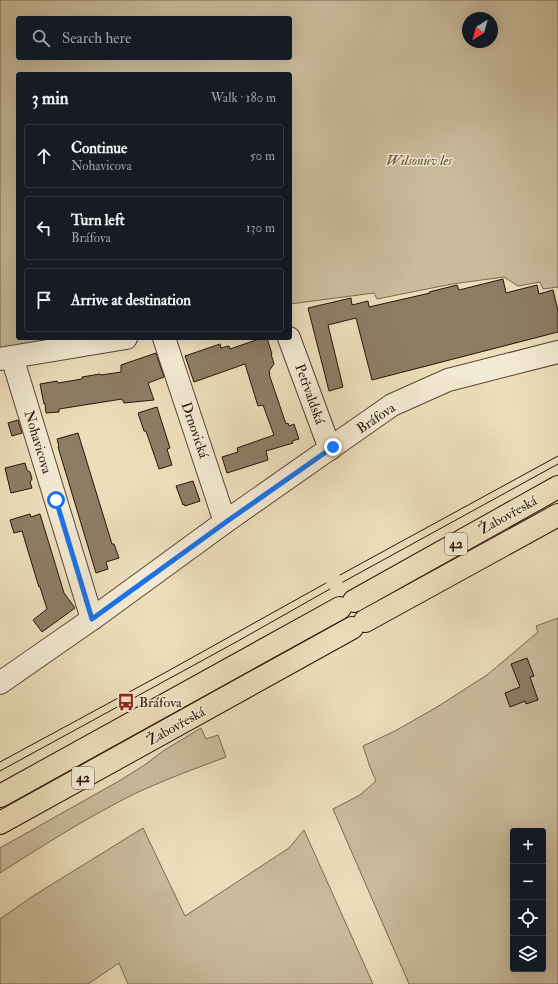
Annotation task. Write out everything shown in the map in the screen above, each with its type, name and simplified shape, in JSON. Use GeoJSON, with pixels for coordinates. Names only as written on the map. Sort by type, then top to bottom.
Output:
{"type":"FeatureCollection","features":[{"type":"Feature","properties":{"kind":"highway","name":"Žabovřeská"},"geometry":{"type":"LineString","coordinates":[[0,796],[558,487]]}},
{"type":"Feature","properties":{"kind":"highway","name":"Žabovřeská"},"geometry":{"type":"LineString","coordinates":[[0,824],[558,515]]}},
{"type":"Feature","properties":{"kind":"street"},"geometry":{"type":"LineString","coordinates":[[6,358],[114,340]]}},
{"type":"Feature","properties":{"kind":"street","name":"Drnovická"},"geometry":{"type":"LineString","coordinates":[[165,340],[226,522]]}},
{"type":"Feature","properties":{"kind":"street","name":"Petřvaldská"},"geometry":{"type":"LineString","coordinates":[[291,340],[330,450]]}},
{"type":"Feature","properties":{"kind":"street","name":"Bráfova"},"geometry":{"type":"LineString","coordinates":[[0,683],[392,405],[448,380],[558,352]]}},
{"type":"Feature","properties":{"kind":"street","name":"Nohavicova"},"geometry":{"type":"LineString","coordinates":[[6,358],[92,619]]}},
{"type":"Feature","properties":{"kind":"green space","name":"Wilsonův les"},"geometry":{"type":"Polygon","coordinates":[[[0,0],[558,0],[558,287],[543,289],[540,282],[518,286],[504,277],[452,284],[377,299],[374,293],[292,304],[292,72],[16,72],[16,340],[71,340],[0,352],[0,0]]]}},
{"type":"Feature","properties":{"kind":"green space"},"geometry":{"type":"Polygon","coordinates":[[[558,618],[558,984],[409,984],[333,809],[360,795],[376,781],[363,746],[395,731],[437,707],[487,675],[538,632],[536,626],[558,618]]]}},
{"type":"Feature","properties":{"kind":"green space"},"geometry":{"type":"Polygon","coordinates":[[[201,728],[206,739],[218,735],[226,757],[166,780],[130,796],[64,833],[0,873],[0,848],[119,781],[163,751],[201,728]]]}},
{"type":"Feature","properties":{"kind":"green space"},"geometry":{"type":"Polygon","coordinates":[[[143,828],[185,916],[289,848],[304,830],[373,984],[128,984],[119,963],[88,984],[0,984],[0,919],[33,896],[143,828]]]}},
{"type":"Feature","properties":{"kind":"building"},"geometry":{"type":"Polygon","coordinates":[[[503,279],[506,293],[537,285],[539,294],[553,290],[558,311],[558,332],[372,380],[356,318],[328,325],[343,387],[329,391],[308,308],[351,298],[352,305],[368,301],[369,307],[430,293],[429,292],[457,285],[459,290],[503,279]]]}},
{"type":"Feature","properties":{"kind":"building"},"geometry":{"type":"Polygon","coordinates":[[[256,340],[268,340],[274,364],[269,371],[269,374],[286,424],[288,423],[289,426],[294,424],[299,439],[292,441],[293,443],[266,451],[268,460],[227,473],[222,457],[238,452],[237,448],[274,435],[263,405],[258,406],[245,364],[194,382],[185,356],[220,344],[221,348],[229,346],[230,349],[256,340]]]}},
{"type":"Feature","properties":{"kind":"building"},"geometry":{"type":"Polygon","coordinates":[[[156,353],[164,377],[148,383],[154,400],[124,403],[122,399],[59,409],[59,412],[46,413],[40,384],[57,381],[58,383],[82,379],[82,377],[121,372],[121,365],[156,353]]]}},
{"type":"Feature","properties":{"kind":"building"},"geometry":{"type":"Polygon","coordinates":[[[157,407],[170,448],[167,449],[172,465],[159,469],[138,413],[157,407]]]}},
{"type":"Feature","properties":{"kind":"building"},"geometry":{"type":"Polygon","coordinates":[[[18,420],[22,433],[12,436],[8,423],[18,420]]]}},
{"type":"Feature","properties":{"kind":"building"},"geometry":{"type":"Polygon","coordinates":[[[78,433],[112,544],[114,544],[119,558],[106,562],[108,569],[96,573],[58,447],[57,439],[78,433]]]}},
{"type":"Feature","properties":{"kind":"building"},"geometry":{"type":"Polygon","coordinates":[[[25,463],[32,479],[30,482],[32,488],[11,493],[5,468],[25,463]]]}},
{"type":"Feature","properties":{"kind":"building"},"geometry":{"type":"Polygon","coordinates":[[[193,481],[200,501],[185,506],[184,504],[183,505],[176,486],[193,481]]]}},
{"type":"Feature","properties":{"kind":"building"},"geometry":{"type":"Polygon","coordinates":[[[30,514],[31,517],[40,514],[64,593],[75,608],[42,632],[33,620],[47,609],[22,531],[14,533],[10,520],[30,514]]]}},
{"type":"Feature","properties":{"kind":"building"},"geometry":{"type":"Polygon","coordinates":[[[527,658],[534,676],[530,677],[538,700],[526,704],[525,701],[510,707],[505,693],[520,687],[511,664],[527,658]]]}},
{"type":"Feature","properties":{"kind":"tram line"},"geometry":{"type":"LineString","coordinates":[[340,575],[558,456]]}},
{"type":"Feature","properties":{"kind":"tram line"},"geometry":{"type":"LineString","coordinates":[[343,582],[558,464]]}},
{"type":"Feature","properties":{"kind":"tram line"},"geometry":{"type":"LineString","coordinates":[[0,762],[326,583]]}},
{"type":"Feature","properties":{"kind":"tram line"},"geometry":{"type":"LineString","coordinates":[[0,771],[330,589]]}},
{"type":"Feature","properties":{"kind":"place","name":"Bráfova"},"geometry":{"type":"Point","coordinates":[126,702]}},
{"type":"Feature","properties":{"kind":"route"},"geometry":{"type":"LineString","coordinates":[[56,500],[92,619],[333,447]]}}]}
